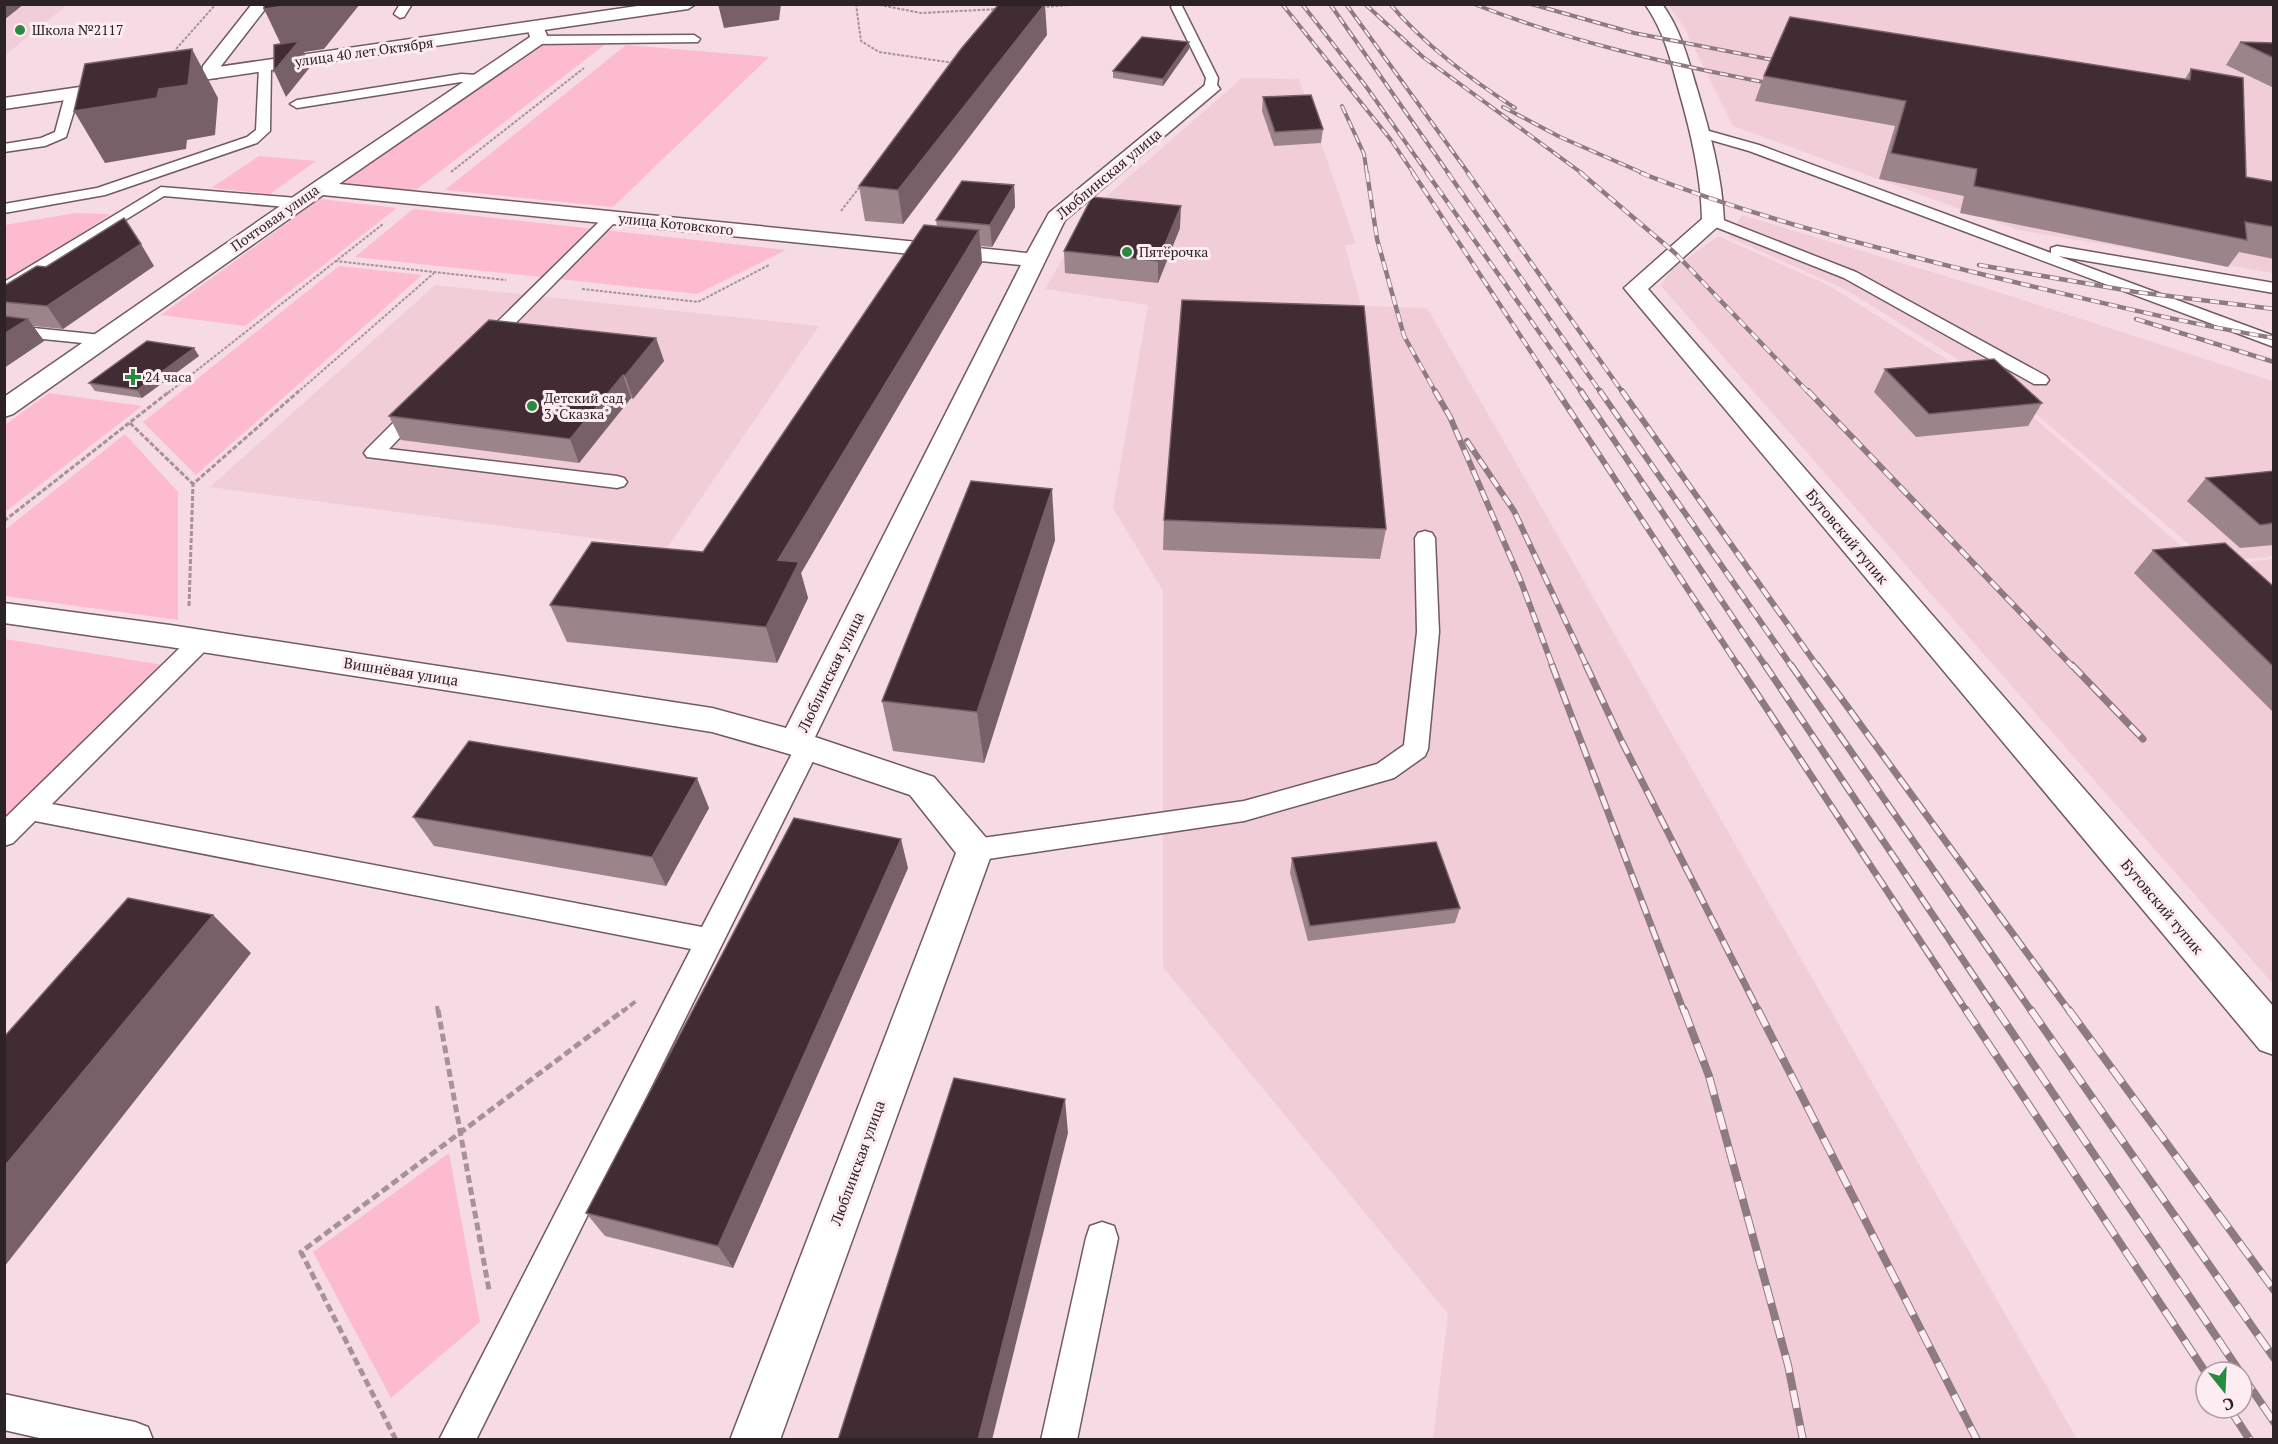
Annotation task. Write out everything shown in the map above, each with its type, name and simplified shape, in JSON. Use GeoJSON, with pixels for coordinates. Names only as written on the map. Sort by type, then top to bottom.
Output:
{"type":"FeatureCollection","features":[{"type":"Feature","properties":{"kind":"street"},"geometry":{"type":"LineString","coordinates":[[211,74],[212,66],[261,4]]}},
{"type":"Feature","properties":{"kind":"street","name":"улица 40 лет Октября"},"geometry":{"type":"LineString","coordinates":[[4,104],[211,74],[536,33],[688,4]]}},
{"type":"Feature","properties":{"kind":"street"},"geometry":{"type":"LineString","coordinates":[[1653,4],[1676,42],[1701,133],[1711,188],[1713,221]]}},
{"type":"Feature","properties":{"kind":"street","name":"Почтовая улица"},"geometry":{"type":"LineString","coordinates":[[4,409],[478,79],[536,33]]}},
{"type":"Feature","properties":{"kind":"street","name":"Люблинская улица"},"geometry":{"type":"LineString","coordinates":[[756,1440],[975,850],[922,786],[802,745],[1056,217],[1211,89]]}},
{"type":"Feature","properties":{"kind":"street","name":"улица Котовского"},"geometry":{"type":"LineString","coordinates":[[319,188],[1034,260]]}},
{"type":"Feature","properties":{"kind":"street","name":"Бутовский тупик"},"geometry":{"type":"LineString","coordinates":[[1713,221],[1635,288],[2274,1038]]}},
{"type":"Feature","properties":{"kind":"street","name":"Вишнёвая улица"},"geometry":{"type":"LineString","coordinates":[[4,613],[712,720],[802,745]]}},
{"type":"Feature","properties":{"kind":"lane"},"geometry":{"type":"LineString","coordinates":[[1177,7],[1212,78],[1211,89]]}},
{"type":"Feature","properties":{"kind":"lane"},"geometry":{"type":"LineString","coordinates":[[536,33],[621,39],[694,39]]}},
{"type":"Feature","properties":{"kind":"lane"},"geometry":{"type":"LineString","coordinates":[[4,209],[100,192],[252,140],[263,131],[265,67]]}},
{"type":"Feature","properties":{"kind":"lane"},"geometry":{"type":"LineString","coordinates":[[297,104],[461,78],[478,79]]}},
{"type":"Feature","properties":{"kind":"lane"},"geometry":{"type":"LineString","coordinates":[[4,148],[45,142],[61,134],[72,94]]}},
{"type":"Feature","properties":{"kind":"lane"},"geometry":{"type":"LineString","coordinates":[[1701,133],[1754,148],[1995,240],[2274,342]]}},
{"type":"Feature","properties":{"kind":"lane"},"geometry":{"type":"LineString","coordinates":[[4,290],[161,191],[297,203]]}},
{"type":"Feature","properties":{"kind":"lane"},"geometry":{"type":"LineString","coordinates":[[475,354],[612,217]]}},
{"type":"Feature","properties":{"kind":"lane"},"geometry":{"type":"LineString","coordinates":[[1713,221],[1850,275],[2040,380]]}},
{"type":"Feature","properties":{"kind":"lane"},"geometry":{"type":"LineString","coordinates":[[1995,240],[2274,288]]}},
{"type":"Feature","properties":{"kind":"lane"},"geometry":{"type":"LineString","coordinates":[[4,330],[102,340]]}},
{"type":"Feature","properties":{"kind":"lane"},"geometry":{"type":"LineString","coordinates":[[433,395],[374,453],[617,482]]}},
{"type":"Feature","properties":{"kind":"lane"},"geometry":{"type":"LineString","coordinates":[[975,850],[1244,811],[1384,771],[1392,766],[1416,749],[1428,632],[1425,538]]}},
{"type":"Feature","properties":{"kind":"lane"},"geometry":{"type":"LineString","coordinates":[[4,836],[194,640]]}},
{"type":"Feature","properties":{"kind":"lane"},"geometry":{"type":"LineString","coordinates":[[457,1440],[711,941],[802,745]]}},
{"type":"Feature","properties":{"kind":"lane"},"geometry":{"type":"LineString","coordinates":[[30,810],[711,941]]}},
{"type":"Feature","properties":{"kind":"lane"},"geometry":{"type":"LineString","coordinates":[[1059,1440],[1102,1238]]}},
{"type":"Feature","properties":{"kind":"lane"},"geometry":{"type":"LineString","coordinates":[[4,1412],[135,1440]]}},
{"type":"Feature","properties":{"kind":"path"},"geometry":{"type":"LineString","coordinates":[[169,57],[216,4]]}},
{"type":"Feature","properties":{"kind":"path"},"geometry":{"type":"LineString","coordinates":[[875,4],[896,11],[915,13],[1004,9]]}},
{"type":"Feature","properties":{"kind":"path"},"geometry":{"type":"LineString","coordinates":[[1040,7],[1088,4]]}},
{"type":"Feature","properties":{"kind":"path"},"geometry":{"type":"LineString","coordinates":[[4,520],[621,39]]}},
{"type":"Feature","properties":{"kind":"path"},"geometry":{"type":"LineString","coordinates":[[193,483],[435,273]]}},
{"type":"Feature","properties":{"kind":"path"},"geometry":{"type":"LineString","coordinates":[[130,423],[193,483],[194,640]]}},
{"type":"Feature","properties":{"kind":"path"},"geometry":{"type":"LineString","coordinates":[[396,1440],[301,1252],[641,998]]}},
{"type":"Feature","properties":{"kind":"path"},"geometry":{"type":"LineString","coordinates":[[437,1006],[490,1292]]}},
{"type":"Feature","properties":{"kind":"shaded area","name":"Школа №2117"},"geometry":{"type":"Polygon","coordinates":[[[5,5],[67,5],[5,55],[5,5]]]}},
{"type":"Feature","properties":{"kind":"shaded area"},"geometry":{"type":"Polygon","coordinates":[[[1668,5],[2273,5],[2273,273],[2018,230],[1733,126],[1684,27],[1668,5]]]}},
{"type":"Feature","properties":{"kind":"shaded area"},"geometry":{"type":"Polygon","coordinates":[[[538,42],[607,43],[416,190],[336,184],[538,42]]]}},
{"type":"Feature","properties":{"kind":"shaded area"},"geometry":{"type":"Polygon","coordinates":[[[626,45],[769,57],[613,207],[445,190],[626,45]]]}},
{"type":"Feature","properties":{"kind":"shaded area"},"geometry":{"type":"Polygon","coordinates":[[[1242,78],[1299,79],[1356,244],[1345,245],[1361,306],[1427,308],[2077,1439],[1433,1439],[1448,1314],[1163,967],[1163,591],[1113,508],[1148,305],[1045,289],[1090,211],[1242,78]]]}},
{"type":"Feature","properties":{"kind":"shaded area"},"geometry":{"type":"Polygon","coordinates":[[[259,156],[316,161],[270,194],[211,188],[259,156]]]}},
{"type":"Feature","properties":{"kind":"shaded area"},"geometry":{"type":"Polygon","coordinates":[[[320,199],[397,208],[245,326],[161,315],[320,199]]]}},
{"type":"Feature","properties":{"kind":"shaded area"},"geometry":{"type":"Polygon","coordinates":[[[413,209],[786,250],[697,294],[355,257],[413,209]]]}},
{"type":"Feature","properties":{"kind":"shaded area"},"geometry":{"type":"Polygon","coordinates":[[[75,213],[111,214],[5,282],[5,225],[75,213]]]}},
{"type":"Feature","properties":{"kind":"shaded area"},"geometry":{"type":"Polygon","coordinates":[[[1742,215],[1995,291],[2273,381],[2273,556],[2211,563],[2010,392],[1848,291],[1729,237],[1742,215]]]}},
{"type":"Feature","properties":{"kind":"shaded area"},"geometry":{"type":"Polygon","coordinates":[[[1718,236],[1828,285],[2021,406],[2205,567],[2273,559],[2273,984],[1661,286],[1671,270],[1718,236]]]}},
{"type":"Feature","properties":{"kind":"shaded area"},"geometry":{"type":"Polygon","coordinates":[[[339,266],[422,275],[196,475],[143,422],[339,266]]]}},
{"type":"Feature","properties":{"kind":"shaded area","name":"Детский сад 3 \"Сказка\""},"geometry":{"type":"Polygon","coordinates":[[[435,285],[819,326],[667,548],[210,487],[435,285]]]}},
{"type":"Feature","properties":{"kind":"shaded area"},"geometry":{"type":"Polygon","coordinates":[[[49,393],[142,406],[5,512],[5,425],[49,393]]]}},
{"type":"Feature","properties":{"kind":"shaded area"},"geometry":{"type":"Polygon","coordinates":[[[125,434],[178,492],[178,620],[5,596],[5,530],[125,434]]]}},
{"type":"Feature","properties":{"kind":"shaded area"},"geometry":{"type":"Polygon","coordinates":[[[5,639],[169,666],[5,827],[5,639]]]}},
{"type":"Feature","properties":{"kind":"shaded area"},"geometry":{"type":"Polygon","coordinates":[[[449,1153],[480,1322],[391,1398],[313,1252],[449,1153]]]}},
{"type":"Feature","properties":{"kind":"building"},"geometry":{"type":"Polygon","coordinates":[[[264,4],[299,4],[264,9],[264,4]]]}},
{"type":"Feature","properties":{"kind":"building"},"geometry":{"type":"Polygon","coordinates":[[[999,4],[1045,4],[898,190],[859,186],[961,49],[999,4]]]}},
{"type":"Feature","properties":{"kind":"building"},"geometry":{"type":"Polygon","coordinates":[[[1790,17],[2190,80],[2191,69],[2243,78],[2246,177],[2274,182],[2274,227],[2245,222],[2247,240],[1974,186],[1977,169],[1891,153],[1906,101],[1764,76],[1790,17]]]}},
{"type":"Feature","properties":{"kind":"building"},"geometry":{"type":"Polygon","coordinates":[[[1142,37],[1189,42],[1163,79],[1113,71],[1142,37]]]}},
{"type":"Feature","properties":{"kind":"building"},"geometry":{"type":"Polygon","coordinates":[[[299,41],[274,71],[274,45],[299,41]]]}},
{"type":"Feature","properties":{"kind":"building"},"geometry":{"type":"Polygon","coordinates":[[[2240,42],[2274,43],[2274,58],[2240,42]]]}},
{"type":"Feature","properties":{"kind":"building"},"geometry":{"type":"Polygon","coordinates":[[[192,49],[188,85],[159,89],[157,98],[74,111],[85,64],[192,49]]]}},
{"type":"Feature","properties":{"kind":"building"},"geometry":{"type":"Polygon","coordinates":[[[1311,95],[1323,129],[1275,132],[1263,97],[1311,95]]]}},
{"type":"Feature","properties":{"kind":"building"},"geometry":{"type":"Polygon","coordinates":[[[962,181],[1014,185],[990,225],[936,220],[962,181]]]}},
{"type":"Feature","properties":{"kind":"building"},"geometry":{"type":"Polygon","coordinates":[[[1092,197],[1181,206],[1158,261],[1064,251],[1092,197]]]}},
{"type":"Feature","properties":{"kind":"building"},"geometry":{"type":"Polygon","coordinates":[[[124,218],[141,244],[47,306],[4,302],[4,286],[37,266],[46,267],[124,218]]]}},
{"type":"Feature","properties":{"kind":"building"},"geometry":{"type":"Polygon","coordinates":[[[924,225],[979,230],[778,560],[799,562],[766,627],[550,605],[592,542],[703,552],[924,225]]]}},
{"type":"Feature","properties":{"kind":"building"},"geometry":{"type":"Polygon","coordinates":[[[1182,300],[1364,306],[1386,529],[1164,520],[1182,300]]]}},
{"type":"Feature","properties":{"kind":"building"},"geometry":{"type":"Polygon","coordinates":[[[4,316],[28,319],[4,334],[4,316]]]}},
{"type":"Feature","properties":{"kind":"building"},"geometry":{"type":"Polygon","coordinates":[[[489,320],[656,338],[570,439],[389,416],[489,320]]]}},
{"type":"Feature","properties":{"kind":"building"},"geometry":{"type":"Polygon","coordinates":[[[147,341],[194,348],[137,390],[89,383],[147,341]]]}},
{"type":"Feature","properties":{"kind":"building"},"geometry":{"type":"Polygon","coordinates":[[[1994,359],[2042,403],[1929,414],[1885,369],[1994,359]]]}},
{"type":"Feature","properties":{"kind":"building"},"geometry":{"type":"Polygon","coordinates":[[[2274,471],[2274,523],[2260,525],[2206,478],[2274,471]]]}},
{"type":"Feature","properties":{"kind":"building"},"geometry":{"type":"Polygon","coordinates":[[[971,481],[1052,489],[977,712],[882,701],[971,481]]]}},
{"type":"Feature","properties":{"kind":"building"},"geometry":{"type":"Polygon","coordinates":[[[2225,543],[2274,587],[2274,667],[2153,550],[2225,543]]]}},
{"type":"Feature","properties":{"kind":"building"},"geometry":{"type":"Polygon","coordinates":[[[469,741],[697,778],[652,857],[413,817],[469,741]]]}},
{"type":"Feature","properties":{"kind":"building"},"geometry":{"type":"Polygon","coordinates":[[[794,818],[901,839],[718,1246],[586,1213],[794,818]]]}},
{"type":"Feature","properties":{"kind":"building"},"geometry":{"type":"Polygon","coordinates":[[[1436,842],[1460,908],[1310,926],[1292,858],[1436,842]]]}},
{"type":"Feature","properties":{"kind":"building"},"geometry":{"type":"Polygon","coordinates":[[[128,898],[213,915],[4,1167],[4,1037],[128,898]]]}},
{"type":"Feature","properties":{"kind":"building"},"geometry":{"type":"Polygon","coordinates":[[[954,1078],[1065,1099],[978,1440],[838,1440],[954,1078]]]}},
{"type":"Feature","properties":{"kind":"railway"},"geometry":{"type":"LineString","coordinates":[[1282,4],[1391,140],[1414,174]]}},
{"type":"Feature","properties":{"kind":"railway"},"geometry":{"type":"LineString","coordinates":[[1302,4],[1365,85],[1428,174]]}},
{"type":"Feature","properties":{"kind":"railway"},"geometry":{"type":"LineString","coordinates":[[1330,4],[1449,174]]}},
{"type":"Feature","properties":{"kind":"railway"},"geometry":{"type":"LineString","coordinates":[[1346,4],[1469,174]]}},
{"type":"Feature","properties":{"kind":"railway"},"geometry":{"type":"LineString","coordinates":[[1365,4],[1423,57],[1583,174]]}},
{"type":"Feature","properties":{"kind":"railway"},"geometry":{"type":"LineString","coordinates":[[1390,4],[1418,34],[1449,60],[1515,108]]}},
{"type":"Feature","properties":{"kind":"railway"},"geometry":{"type":"LineString","coordinates":[[1474,4],[1545,29],[1617,50],[1763,82]]}},
{"type":"Feature","properties":{"kind":"railway"},"geometry":{"type":"LineString","coordinates":[[1531,4],[1634,33],[1773,60]]}},
{"type":"Feature","properties":{"kind":"railway"},"geometry":{"type":"LineString","coordinates":[[1342,106],[1364,154],[1367,174]]}},
{"type":"Feature","properties":{"kind":"railway"},"geometry":{"type":"LineString","coordinates":[[1503,107],[1560,137],[1645,174]]}},
{"type":"Feature","properties":{"kind":"railway"},"geometry":{"type":"LineString","coordinates":[[1367,173],[1377,239],[1404,336],[1436,393]]}},
{"type":"Feature","properties":{"kind":"railway"},"geometry":{"type":"LineString","coordinates":[[1413,173],[1558,393]]}},
{"type":"Feature","properties":{"kind":"railway"},"geometry":{"type":"LineString","coordinates":[[1427,173],[1582,393]]}},
{"type":"Feature","properties":{"kind":"railway"},"geometry":{"type":"LineString","coordinates":[[1448,173],[1601,393]]}},
{"type":"Feature","properties":{"kind":"railway"},"geometry":{"type":"LineString","coordinates":[[1468,173],[1623,393]]}},
{"type":"Feature","properties":{"kind":"railway"},"geometry":{"type":"LineString","coordinates":[[1581,173],[1675,253],[1809,393]]}},
{"type":"Feature","properties":{"kind":"railway"},"geometry":{"type":"LineString","coordinates":[[1641,173],[1768,217],[1898,253],[2129,309],[2274,338]]}},
{"type":"Feature","properties":{"kind":"railway"},"geometry":{"type":"LineString","coordinates":[[1979,265],[2136,292],[2274,309]]}},
{"type":"Feature","properties":{"kind":"railway"},"geometry":{"type":"LineString","coordinates":[[2136,319],[2274,362]]}},
{"type":"Feature","properties":{"kind":"railway"},"geometry":{"type":"LineString","coordinates":[[1435,391],[1450,417],[1520,579],[1553,667]]}},
{"type":"Feature","properties":{"kind":"railway"},"geometry":{"type":"LineString","coordinates":[[1557,391],[1739,667]]}},
{"type":"Feature","properties":{"kind":"railway"},"geometry":{"type":"LineString","coordinates":[[1581,391],[1766,667]]}},
{"type":"Feature","properties":{"kind":"railway"},"geometry":{"type":"LineString","coordinates":[[1600,391],[1792,667]]}},
{"type":"Feature","properties":{"kind":"railway"},"geometry":{"type":"LineString","coordinates":[[1622,391],[1818,667]]}},
{"type":"Feature","properties":{"kind":"railway"},"geometry":{"type":"LineString","coordinates":[[1808,391],[2073,667]]}},
{"type":"Feature","properties":{"kind":"railway"},"geometry":{"type":"LineString","coordinates":[[1467,441],[1514,511],[1587,667]]}},
{"type":"Feature","properties":{"kind":"railway"},"geometry":{"type":"LineString","coordinates":[[1552,665],[1684,1012]]}},
{"type":"Feature","properties":{"kind":"railway"},"geometry":{"type":"LineString","coordinates":[[1586,665],[1620,738],[1759,1012]]}},
{"type":"Feature","properties":{"kind":"railway"},"geometry":{"type":"LineString","coordinates":[[1738,665],[1967,1012]]}},
{"type":"Feature","properties":{"kind":"railway"},"geometry":{"type":"LineString","coordinates":[[1765,665],[1998,1012]]}},
{"type":"Feature","properties":{"kind":"railway"},"geometry":{"type":"LineString","coordinates":[[1791,665],[2032,1012]]}},
{"type":"Feature","properties":{"kind":"railway"},"geometry":{"type":"LineString","coordinates":[[1817,665],[2070,1012]]}},
{"type":"Feature","properties":{"kind":"railway"},"geometry":{"type":"LineString","coordinates":[[2072,665],[2143,739]]}},
{"type":"Feature","properties":{"kind":"railway"},"geometry":{"type":"LineString","coordinates":[[1684,1010],[1709,1076],[1788,1365],[1803,1440]]}},
{"type":"Feature","properties":{"kind":"railway"},"geometry":{"type":"LineString","coordinates":[[1758,1010],[1977,1440]]}},
{"type":"Feature","properties":{"kind":"railway"},"geometry":{"type":"LineString","coordinates":[[1966,1010],[2197,1360]]}},
{"type":"Feature","properties":{"kind":"railway"},"geometry":{"type":"LineString","coordinates":[[1997,1010],[2232,1360]]}},
{"type":"Feature","properties":{"kind":"railway"},"geometry":{"type":"LineString","coordinates":[[2031,1010],[2274,1358]]}},
{"type":"Feature","properties":{"kind":"railway"},"geometry":{"type":"LineString","coordinates":[[2069,1010],[2274,1290]]}},
{"type":"Feature","properties":{"kind":"railway"},"geometry":{"type":"LineString","coordinates":[[2254,1393],[2274,1422]]}},
{"type":"Feature","properties":{"kind":"railway"},"geometry":{"type":"LineString","coordinates":[[2237,1420],[2250,1440]]}},
{"type":"Feature","properties":{"kind":"place","name":"Школа №2117"},"geometry":{"type":"Point","coordinates":[20,30]}},
{"type":"Feature","properties":{"kind":"place","name":"Пятёрочка"},"geometry":{"type":"Point","coordinates":[1127,252]}},
{"type":"Feature","properties":{"kind":"place","name":"24 часа"},"geometry":{"type":"Point","coordinates":[133,377]}},
{"type":"Feature","properties":{"kind":"place","name":"Детский сад 3 \"Сказка\""},"geometry":{"type":"Point","coordinates":[532,406]}}]}
